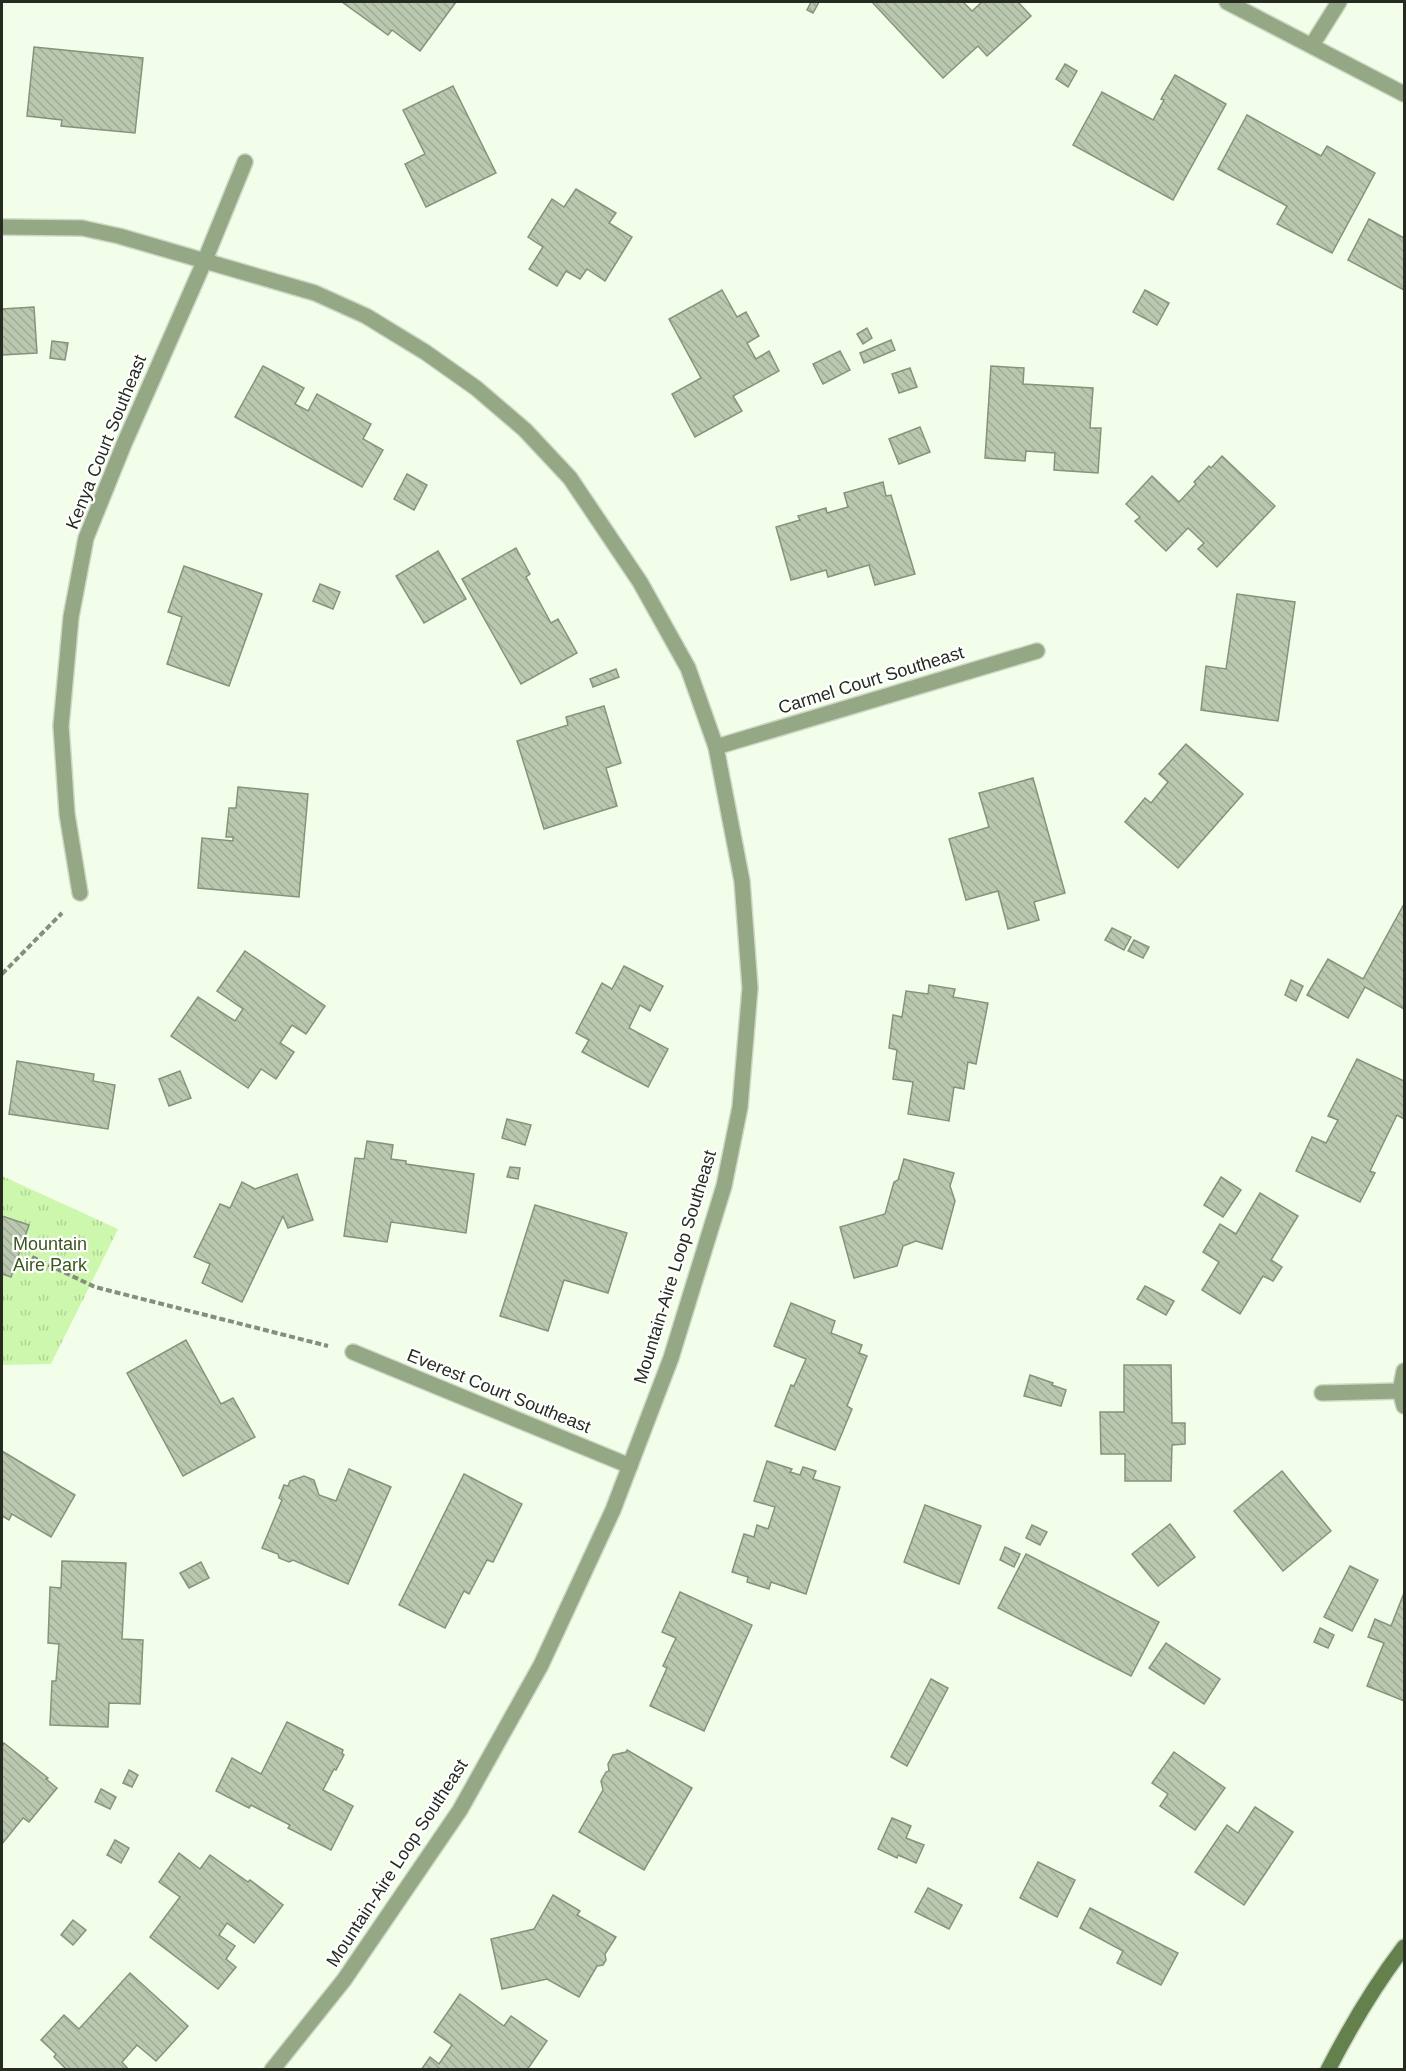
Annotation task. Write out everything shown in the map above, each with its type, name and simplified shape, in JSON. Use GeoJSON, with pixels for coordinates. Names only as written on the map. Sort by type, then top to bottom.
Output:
{"type":"FeatureCollection","features":[{"type":"Feature","properties":{"kind":"main road"},"geometry":{"type":"LineString","coordinates":[[1328,2070],[1343,2041],[1404,1947]]}},
{"type":"Feature","properties":{"kind":"street"},"geometry":{"type":"LineString","coordinates":[[1227,2],[1404,93]]}},
{"type":"Feature","properties":{"kind":"street"},"geometry":{"type":"LineString","coordinates":[[1312,45],[1339,2]]}},
{"type":"Feature","properties":{"kind":"street","name":"Kenya Court Southeast"},"geometry":{"type":"LineString","coordinates":[[80,893],[67,814],[61,726],[71,617],[86,538],[245,162]]}},
{"type":"Feature","properties":{"kind":"street","name":"Mountain-Aire Loop Southeast"},"geometry":{"type":"LineString","coordinates":[[2,227],[82,228],[119,236],[315,293],[366,316],[425,352],[476,388],[525,430],[570,478],[640,582],[688,668],[716,747],[742,881],[750,988],[740,1107],[720,1198],[671,1358],[613,1510],[541,1665],[460,1810],[344,1980],[272,2070]]}},
{"type":"Feature","properties":{"kind":"street","name":"Carmel Court Southeast"},"geometry":{"type":"LineString","coordinates":[[716,747],[1037,651]]}},
{"type":"Feature","properties":{"kind":"street","name":"Everest Court Southeast"},"geometry":{"type":"LineString","coordinates":[[352,1352],[630,1466]]}},
{"type":"Feature","properties":{"kind":"street"},"geometry":{"type":"LineString","coordinates":[[1322,1392],[1402,1399],[1404,1371]]}},
{"type":"Feature","properties":{"kind":"path"},"geometry":{"type":"LineString","coordinates":[[2,974],[80,893]]}},
{"type":"Feature","properties":{"kind":"path"},"geometry":{"type":"LineString","coordinates":[[32,1257],[95,1287],[352,1352]]}},
{"type":"Feature","properties":{"kind":"green space","name":"Mountain Aire Park"},"geometry":{"type":"Polygon","coordinates":[[[2,1176],[118,1229],[51,1364],[2,1365],[2,1176]]]}},
{"type":"Feature","properties":{"kind":"building"},"geometry":{"type":"Polygon","coordinates":[[[342,2],[456,2],[420,51],[392,30],[388,35],[342,2]]]}},
{"type":"Feature","properties":{"kind":"building"},"geometry":{"type":"Polygon","coordinates":[[[811,2],[819,2],[813,13],[807,10],[811,2]]]}},
{"type":"Feature","properties":{"kind":"building"},"geometry":{"type":"Polygon","coordinates":[[[872,2],[963,2],[972,11],[982,2],[1018,2],[1031,16],[987,56],[978,46],[943,78],[872,2]]]}},
{"type":"Feature","properties":{"kind":"building"},"geometry":{"type":"Polygon","coordinates":[[[34,47],[143,58],[135,133],[61,126],[62,120],[27,116],[34,47]]]}},
{"type":"Feature","properties":{"kind":"building"},"geometry":{"type":"Polygon","coordinates":[[[1065,64],[1077,71],[1068,87],[1056,79],[1065,64]]]}},
{"type":"Feature","properties":{"kind":"building"},"geometry":{"type":"Polygon","coordinates":[[[1175,75],[1226,104],[1173,200],[1073,145],[1102,92],[1153,120],[1164,100],[1161,99],[1175,75]]]}},
{"type":"Feature","properties":{"kind":"building"},"geometry":{"type":"Polygon","coordinates":[[[453,86],[496,173],[426,207],[405,164],[425,154],[403,110],[453,86]]]}},
{"type":"Feature","properties":{"kind":"building"},"geometry":{"type":"Polygon","coordinates":[[[1247,115],[1321,156],[1327,146],[1375,173],[1332,253],[1277,224],[1287,206],[1218,169],[1247,115]]]}},
{"type":"Feature","properties":{"kind":"building"},"geometry":{"type":"Polygon","coordinates":[[[576,189],[616,213],[609,223],[632,237],[605,281],[587,269],[580,279],[566,271],[557,286],[529,269],[543,247],[528,237],[552,199],[564,207],[576,189]]]}},
{"type":"Feature","properties":{"kind":"building"},"geometry":{"type":"Polygon","coordinates":[[[1369,219],[1404,238],[1404,290],[1348,260],[1369,219]]]}},
{"type":"Feature","properties":{"kind":"building"},"geometry":{"type":"Polygon","coordinates":[[[722,290],[737,317],[746,312],[759,336],[747,343],[756,359],[769,351],[779,371],[733,396],[742,411],[695,437],[672,394],[701,378],[669,319],[722,290]]]}},
{"type":"Feature","properties":{"kind":"building"},"geometry":{"type":"Polygon","coordinates":[[[1145,290],[1169,303],[1157,325],[1133,312],[1145,290]]]}},
{"type":"Feature","properties":{"kind":"building"},"geometry":{"type":"Polygon","coordinates":[[[34,307],[37,353],[2,355],[2,309],[34,307]]]}},
{"type":"Feature","properties":{"kind":"building"},"geometry":{"type":"Polygon","coordinates":[[[867,328],[872,338],[863,344],[857,334],[867,328]]]}},
{"type":"Feature","properties":{"kind":"building"},"geometry":{"type":"Polygon","coordinates":[[[891,340],[895,350],[864,363],[860,353],[891,340]]]}},
{"type":"Feature","properties":{"kind":"building"},"geometry":{"type":"Polygon","coordinates":[[[52,341],[68,343],[65,360],[50,358],[52,341]]]}},
{"type":"Feature","properties":{"kind":"building"},"geometry":{"type":"Polygon","coordinates":[[[840,351],[850,370],[823,384],[813,364],[840,351]]]}},
{"type":"Feature","properties":{"kind":"building"},"geometry":{"type":"Polygon","coordinates":[[[263,366],[304,388],[295,404],[308,411],[317,394],[371,424],[363,439],[383,450],[362,487],[235,417],[263,366]]]}},
{"type":"Feature","properties":{"kind":"building"},"geometry":{"type":"Polygon","coordinates":[[[991,366],[1024,368],[1023,384],[1093,388],[1090,428],[1101,428],[1098,473],[1054,470],[1055,453],[1026,451],[1025,461],[985,458],[991,366]]]}},
{"type":"Feature","properties":{"kind":"building"},"geometry":{"type":"Polygon","coordinates":[[[910,368],[917,387],[899,393],[892,374],[910,368]]]}},
{"type":"Feature","properties":{"kind":"building"},"geometry":{"type":"Polygon","coordinates":[[[920,427],[930,452],[899,464],[889,439],[920,427]]]}},
{"type":"Feature","properties":{"kind":"building"},"geometry":{"type":"Polygon","coordinates":[[[1222,456],[1275,506],[1217,567],[1198,549],[1204,543],[1188,528],[1166,551],[1135,521],[1140,517],[1126,504],[1152,476],[1179,502],[1196,484],[1194,482],[1222,456]]]}},
{"type":"Feature","properties":{"kind":"building"},"geometry":{"type":"Polygon","coordinates":[[[407,474],[427,485],[414,510],[394,499],[407,474]]]}},
{"type":"Feature","properties":{"kind":"building"},"geometry":{"type":"Polygon","coordinates":[[[883,482],[886,496],[891,495],[915,574],[875,585],[869,565],[828,577],[826,570],[791,580],[776,527],[800,520],[798,516],[826,508],[827,513],[848,507],[844,493],[883,482]]]}},
{"type":"Feature","properties":{"kind":"building"},"geometry":{"type":"Polygon","coordinates":[[[516,548],[530,574],[526,577],[551,623],[558,619],[577,653],[521,684],[462,579],[516,548]]]}},
{"type":"Feature","properties":{"kind":"building"},"geometry":{"type":"Polygon","coordinates":[[[438,551],[466,599],[424,623],[396,576],[438,551]]]}},
{"type":"Feature","properties":{"kind":"building"},"geometry":{"type":"Polygon","coordinates":[[[184,566],[262,594],[229,686],[167,664],[182,617],[168,612],[184,566]]]}},
{"type":"Feature","properties":{"kind":"building"},"geometry":{"type":"Polygon","coordinates":[[[320,584],[340,592],[333,609],[313,601],[320,584]]]}},
{"type":"Feature","properties":{"kind":"building"},"geometry":{"type":"Polygon","coordinates":[[[1237,594],[1295,602],[1278,721],[1201,710],[1206,666],[1226,669],[1237,594]]]}},
{"type":"Feature","properties":{"kind":"building"},"geometry":{"type":"Polygon","coordinates":[[[616,669],[619,677],[593,687],[590,679],[616,669]]]}},
{"type":"Feature","properties":{"kind":"building"},"geometry":{"type":"Polygon","coordinates":[[[604,706],[621,763],[606,768],[617,806],[544,829],[517,741],[568,725],[566,717],[604,706]]]}},
{"type":"Feature","properties":{"kind":"building"},"geometry":{"type":"Polygon","coordinates":[[[1186,744],[1243,794],[1178,868],[1125,822],[1145,798],[1151,803],[1168,782],[1159,774],[1186,744]]]}},
{"type":"Feature","properties":{"kind":"building"},"geometry":{"type":"Polygon","coordinates":[[[1033,778],[1065,893],[1034,902],[1039,920],[1008,929],[998,891],[966,900],[949,839],[989,827],[979,793],[1033,778]]]}},
{"type":"Feature","properties":{"kind":"building"},"geometry":{"type":"Polygon","coordinates":[[[238,787],[308,794],[299,897],[198,888],[202,838],[233,841],[233,837],[226,837],[229,808],[236,808],[238,787]]]}},
{"type":"Feature","properties":{"kind":"building"},"geometry":{"type":"Polygon","coordinates":[[[1404,904],[1404,1009],[1365,987],[1348,1018],[1307,995],[1328,959],[1363,979],[1404,904]]]}},
{"type":"Feature","properties":{"kind":"building"},"geometry":{"type":"Polygon","coordinates":[[[1112,928],[1131,937],[1124,950],[1105,940],[1112,928]]]}},
{"type":"Feature","properties":{"kind":"building"},"geometry":{"type":"Polygon","coordinates":[[[1134,940],[1149,947],[1143,958],[1128,951],[1134,940]]]}},
{"type":"Feature","properties":{"kind":"building"},"geometry":{"type":"Polygon","coordinates":[[[245,951],[325,1006],[306,1034],[292,1025],[280,1043],[294,1052],[276,1079],[261,1069],[248,1088],[171,1036],[198,997],[235,1021],[243,1009],[217,991],[245,951]]]}},
{"type":"Feature","properties":{"kind":"building"},"geometry":{"type":"Polygon","coordinates":[[[624,966],[663,986],[650,1011],[640,1005],[629,1028],[668,1049],[648,1087],[582,1052],[589,1040],[576,1033],[602,983],[612,989],[624,966]]]}},
{"type":"Feature","properties":{"kind":"building"},"geometry":{"type":"Polygon","coordinates":[[[1291,980],[1303,986],[1296,1001],[1285,995],[1291,980]]]}},
{"type":"Feature","properties":{"kind":"building"},"geometry":{"type":"Polygon","coordinates":[[[929,985],[955,989],[953,997],[988,1003],[976,1064],[968,1062],[964,1089],[954,1087],[949,1121],[908,1114],[913,1082],[893,1079],[897,1050],[889,1048],[893,1015],[902,1017],[906,991],[928,994],[929,985]]]}},
{"type":"Feature","properties":{"kind":"building"},"geometry":{"type":"Polygon","coordinates":[[[1357,1059],[1404,1081],[1404,1119],[1397,1115],[1370,1171],[1375,1173],[1360,1202],[1296,1171],[1312,1137],[1326,1143],[1338,1120],[1328,1116],[1357,1059]]]}},
{"type":"Feature","properties":{"kind":"building"},"geometry":{"type":"Polygon","coordinates":[[[17,1061],[94,1074],[93,1081],[115,1085],[108,1129],[9,1114],[17,1061]]]}},
{"type":"Feature","properties":{"kind":"building"},"geometry":{"type":"Polygon","coordinates":[[[180,1071],[191,1098],[169,1106],[159,1079],[180,1071]]]}},
{"type":"Feature","properties":{"kind":"building"},"geometry":{"type":"Polygon","coordinates":[[[507,1119],[531,1125],[525,1145],[502,1138],[507,1119]]]}},
{"type":"Feature","properties":{"kind":"building"},"geometry":{"type":"Polygon","coordinates":[[[367,1141],[393,1145],[391,1159],[406,1161],[406,1164],[474,1174],[466,1233],[391,1222],[387,1242],[344,1236],[355,1158],[364,1159],[367,1141]]]}},
{"type":"Feature","properties":{"kind":"building"},"geometry":{"type":"Polygon","coordinates":[[[904,1159],[954,1173],[950,1186],[955,1201],[942,1249],[916,1241],[903,1246],[897,1266],[854,1278],[840,1227],[885,1214],[894,1182],[898,1180],[904,1159]]]}},
{"type":"Feature","properties":{"kind":"building"},"geometry":{"type":"Polygon","coordinates":[[[510,1167],[520,1168],[518,1179],[507,1177],[510,1167]]]}},
{"type":"Feature","properties":{"kind":"building"},"geometry":{"type":"Polygon","coordinates":[[[297,1174],[313,1220],[288,1228],[283,1216],[242,1302],[202,1283],[210,1264],[194,1257],[220,1204],[230,1208],[242,1182],[255,1189],[297,1174]]]}},
{"type":"Feature","properties":{"kind":"building"},"geometry":{"type":"Polygon","coordinates":[[[1221,1177],[1241,1190],[1223,1217],[1204,1205],[1221,1177]]]}},
{"type":"Feature","properties":{"kind":"building"},"geometry":{"type":"Polygon","coordinates":[[[1260,1193],[1298,1216],[1271,1260],[1282,1267],[1273,1281],[1263,1276],[1240,1314],[1202,1290],[1219,1262],[1203,1252],[1220,1224],[1236,1234],[1260,1193]]]}},
{"type":"Feature","properties":{"kind":"building"},"geometry":{"type":"Polygon","coordinates":[[[535,1205],[627,1233],[608,1293],[564,1280],[548,1331],[500,1316],[535,1205]]]}},
{"type":"Feature","properties":{"kind":"building"},"geometry":{"type":"Polygon","coordinates":[[[2,1216],[29,1225],[11,1277],[2,1274],[2,1216]]]}},
{"type":"Feature","properties":{"kind":"building"},"geometry":{"type":"Polygon","coordinates":[[[1145,1286],[1174,1301],[1166,1315],[1137,1299],[1145,1286]]]}},
{"type":"Feature","properties":{"kind":"building"},"geometry":{"type":"Polygon","coordinates":[[[791,1303],[835,1321],[831,1333],[862,1345],[859,1353],[867,1356],[847,1406],[852,1409],[835,1450],[775,1426],[791,1385],[794,1386],[806,1359],[774,1346],[791,1303]]]}},
{"type":"Feature","properties":{"kind":"building"},"geometry":{"type":"Polygon","coordinates":[[[186,1340],[221,1404],[233,1398],[255,1437],[183,1476],[127,1373],[186,1340]]]}},
{"type":"Feature","properties":{"kind":"building"},"geometry":{"type":"Polygon","coordinates":[[[1124,1365],[1171,1365],[1172,1423],[1185,1423],[1185,1444],[1172,1445],[1171,1481],[1125,1481],[1125,1454],[1101,1454],[1100,1412],[1124,1412],[1124,1365]]]}},
{"type":"Feature","properties":{"kind":"building"},"geometry":{"type":"Polygon","coordinates":[[[1030,1375],[1066,1390],[1061,1406],[1024,1396],[1030,1375]]]}},
{"type":"Feature","properties":{"kind":"building"},"geometry":{"type":"Polygon","coordinates":[[[2,1451],[75,1495],[51,1537],[12,1514],[9,1520],[2,1516],[2,1451]]]}},
{"type":"Feature","properties":{"kind":"building"},"geometry":{"type":"Polygon","coordinates":[[[767,1461],[792,1469],[790,1472],[800,1475],[803,1467],[816,1471],[813,1479],[840,1487],[806,1594],[771,1582],[769,1589],[747,1582],[748,1577],[732,1572],[744,1534],[754,1537],[757,1525],[768,1529],[775,1507],[754,1501],[767,1461]]]}},
{"type":"Feature","properties":{"kind":"building"},"geometry":{"type":"Polygon","coordinates":[[[349,1469],[391,1487],[348,1584],[293,1560],[289,1562],[279,1558],[278,1554],[262,1548],[282,1500],[279,1498],[284,1485],[288,1486],[290,1481],[304,1476],[314,1480],[319,1495],[336,1501],[349,1469]]]}},
{"type":"Feature","properties":{"kind":"building"},"geometry":{"type":"Polygon","coordinates":[[[1282,1471],[1331,1531],[1283,1571],[1234,1511],[1282,1471]]]}},
{"type":"Feature","properties":{"kind":"building"},"geometry":{"type":"Polygon","coordinates":[[[464,1474],[522,1504],[493,1562],[487,1560],[469,1594],[464,1591],[445,1628],[399,1605],[464,1474]]]}},
{"type":"Feature","properties":{"kind":"building"},"geometry":{"type":"Polygon","coordinates":[[[925,1505],[981,1526],[959,1584],[904,1562],[925,1505]]]}},
{"type":"Feature","properties":{"kind":"building"},"geometry":{"type":"Polygon","coordinates":[[[1170,1524],[1195,1557],[1158,1586],[1132,1554],[1170,1524]]]}},
{"type":"Feature","properties":{"kind":"building"},"geometry":{"type":"Polygon","coordinates":[[[1032,1525],[1047,1532],[1040,1545],[1026,1538],[1032,1525]]]}},
{"type":"Feature","properties":{"kind":"building"},"geometry":{"type":"Polygon","coordinates":[[[1005,1547],[1020,1554],[1014,1567],[1000,1560],[1005,1547]]]}},
{"type":"Feature","properties":{"kind":"building"},"geometry":{"type":"Polygon","coordinates":[[[1026,1554],[1159,1622],[1131,1676],[998,1608],[1026,1554]]]}},
{"type":"Feature","properties":{"kind":"building"},"geometry":{"type":"Polygon","coordinates":[[[62,1561],[126,1563],[122,1639],[143,1640],[140,1704],[109,1703],[108,1727],[50,1725],[52,1681],[56,1681],[59,1644],[48,1643],[50,1587],[61,1588],[62,1561]]]}},
{"type":"Feature","properties":{"kind":"building"},"geometry":{"type":"Polygon","coordinates":[[[201,1562],[209,1578],[189,1588],[180,1573],[201,1562]]]}},
{"type":"Feature","properties":{"kind":"building"},"geometry":{"type":"Polygon","coordinates":[[[1350,1566],[1378,1580],[1352,1631],[1324,1617],[1350,1566]]]}},
{"type":"Feature","properties":{"kind":"building"},"geometry":{"type":"Polygon","coordinates":[[[680,1592],[752,1625],[704,1731],[650,1706],[667,1668],[663,1666],[676,1638],[662,1632],[680,1592]]]}},
{"type":"Feature","properties":{"kind":"building"},"geometry":{"type":"Polygon","coordinates":[[[1404,1593],[1404,1701],[1367,1686],[1384,1643],[1368,1637],[1375,1619],[1391,1626],[1404,1593]]]}},
{"type":"Feature","properties":{"kind":"building"},"geometry":{"type":"Polygon","coordinates":[[[1320,1628],[1334,1635],[1328,1648],[1314,1642],[1320,1628]]]}},
{"type":"Feature","properties":{"kind":"building"},"geometry":{"type":"Polygon","coordinates":[[[1166,1643],[1220,1679],[1204,1704],[1149,1668],[1166,1643]]]}},
{"type":"Feature","properties":{"kind":"building"},"geometry":{"type":"Polygon","coordinates":[[[931,1679],[948,1688],[907,1766],[891,1757],[931,1679]]]}},
{"type":"Feature","properties":{"kind":"building"},"geometry":{"type":"Polygon","coordinates":[[[287,1722],[343,1750],[344,1755],[323,1790],[353,1806],[331,1850],[288,1828],[290,1825],[251,1805],[249,1808],[216,1791],[232,1758],[261,1774],[287,1722]]]}},
{"type":"Feature","properties":{"kind":"building"},"geometry":{"type":"Polygon","coordinates":[[[4,1743],[57,1788],[29,1822],[23,1818],[2,1844],[2,1747],[4,1743]]]}},
{"type":"Feature","properties":{"kind":"building"},"geometry":{"type":"Polygon","coordinates":[[[627,1750],[692,1788],[644,1870],[579,1832],[603,1790],[601,1781],[609,1771],[608,1764],[613,1755],[627,1750]]]}},
{"type":"Feature","properties":{"kind":"building"},"geometry":{"type":"Polygon","coordinates":[[[1174,1752],[1225,1788],[1195,1830],[1160,1806],[1168,1794],[1152,1783],[1174,1752]]]}},
{"type":"Feature","properties":{"kind":"building"},"geometry":{"type":"Polygon","coordinates":[[[129,1770],[138,1775],[132,1787],[123,1783],[129,1770]]]}},
{"type":"Feature","properties":{"kind":"building"},"geometry":{"type":"Polygon","coordinates":[[[101,1789],[116,1797],[110,1809],[95,1802],[101,1789]]]}},
{"type":"Feature","properties":{"kind":"building"},"geometry":{"type":"Polygon","coordinates":[[[1255,1807],[1293,1832],[1244,1905],[1195,1872],[1227,1825],[1238,1833],[1255,1807]]]}},
{"type":"Feature","properties":{"kind":"building"},"geometry":{"type":"Polygon","coordinates":[[[892,1818],[911,1826],[906,1838],[924,1845],[916,1863],[898,1855],[897,1858],[878,1849],[892,1818]]]}},
{"type":"Feature","properties":{"kind":"building"},"geometry":{"type":"Polygon","coordinates":[[[115,1840],[129,1848],[121,1863],[107,1855],[115,1840]]]}},
{"type":"Feature","properties":{"kind":"building"},"geometry":{"type":"Polygon","coordinates":[[[179,1853],[200,1869],[210,1855],[248,1882],[250,1880],[283,1905],[254,1943],[227,1923],[219,1935],[235,1946],[226,1959],[236,1967],[218,1989],[150,1937],[180,1897],[159,1882],[179,1853]]]}},
{"type":"Feature","properties":{"kind":"building"},"geometry":{"type":"Polygon","coordinates":[[[1038,1862],[1075,1880],[1057,1917],[1020,1898],[1038,1862]]]}},
{"type":"Feature","properties":{"kind":"building"},"geometry":{"type":"Polygon","coordinates":[[[928,1888],[962,1905],[949,1929],[915,1912],[928,1888]]]}},
{"type":"Feature","properties":{"kind":"building"},"geometry":{"type":"Polygon","coordinates":[[[553,1895],[580,1911],[577,1915],[616,1937],[605,1954],[606,1960],[603,1965],[597,1966],[579,1997],[547,1979],[502,1989],[491,1939],[534,1929],[553,1895]]]}},
{"type":"Feature","properties":{"kind":"building"},"geometry":{"type":"Polygon","coordinates":[[[1090,1908],[1178,1953],[1161,1985],[1117,1963],[1123,1951],[1080,1928],[1090,1908]]]}},
{"type":"Feature","properties":{"kind":"building"},"geometry":{"type":"Polygon","coordinates":[[[73,1920],[86,1930],[73,1945],[61,1935],[73,1920]]]}},
{"type":"Feature","properties":{"kind":"building"},"geometry":{"type":"Polygon","coordinates":[[[130,1973],[188,2026],[156,2061],[137,2045],[122,2062],[129,2070],[67,2070],[54,2057],[56,2054],[41,2040],[64,2015],[79,2029],[130,1973]]]}},
{"type":"Feature","properties":{"kind":"building"},"geometry":{"type":"Polygon","coordinates":[[[460,1994],[504,2026],[511,2016],[547,2041],[527,2070],[421,2070],[430,2057],[439,2064],[452,2045],[434,2032],[460,1994]]]}}]}
